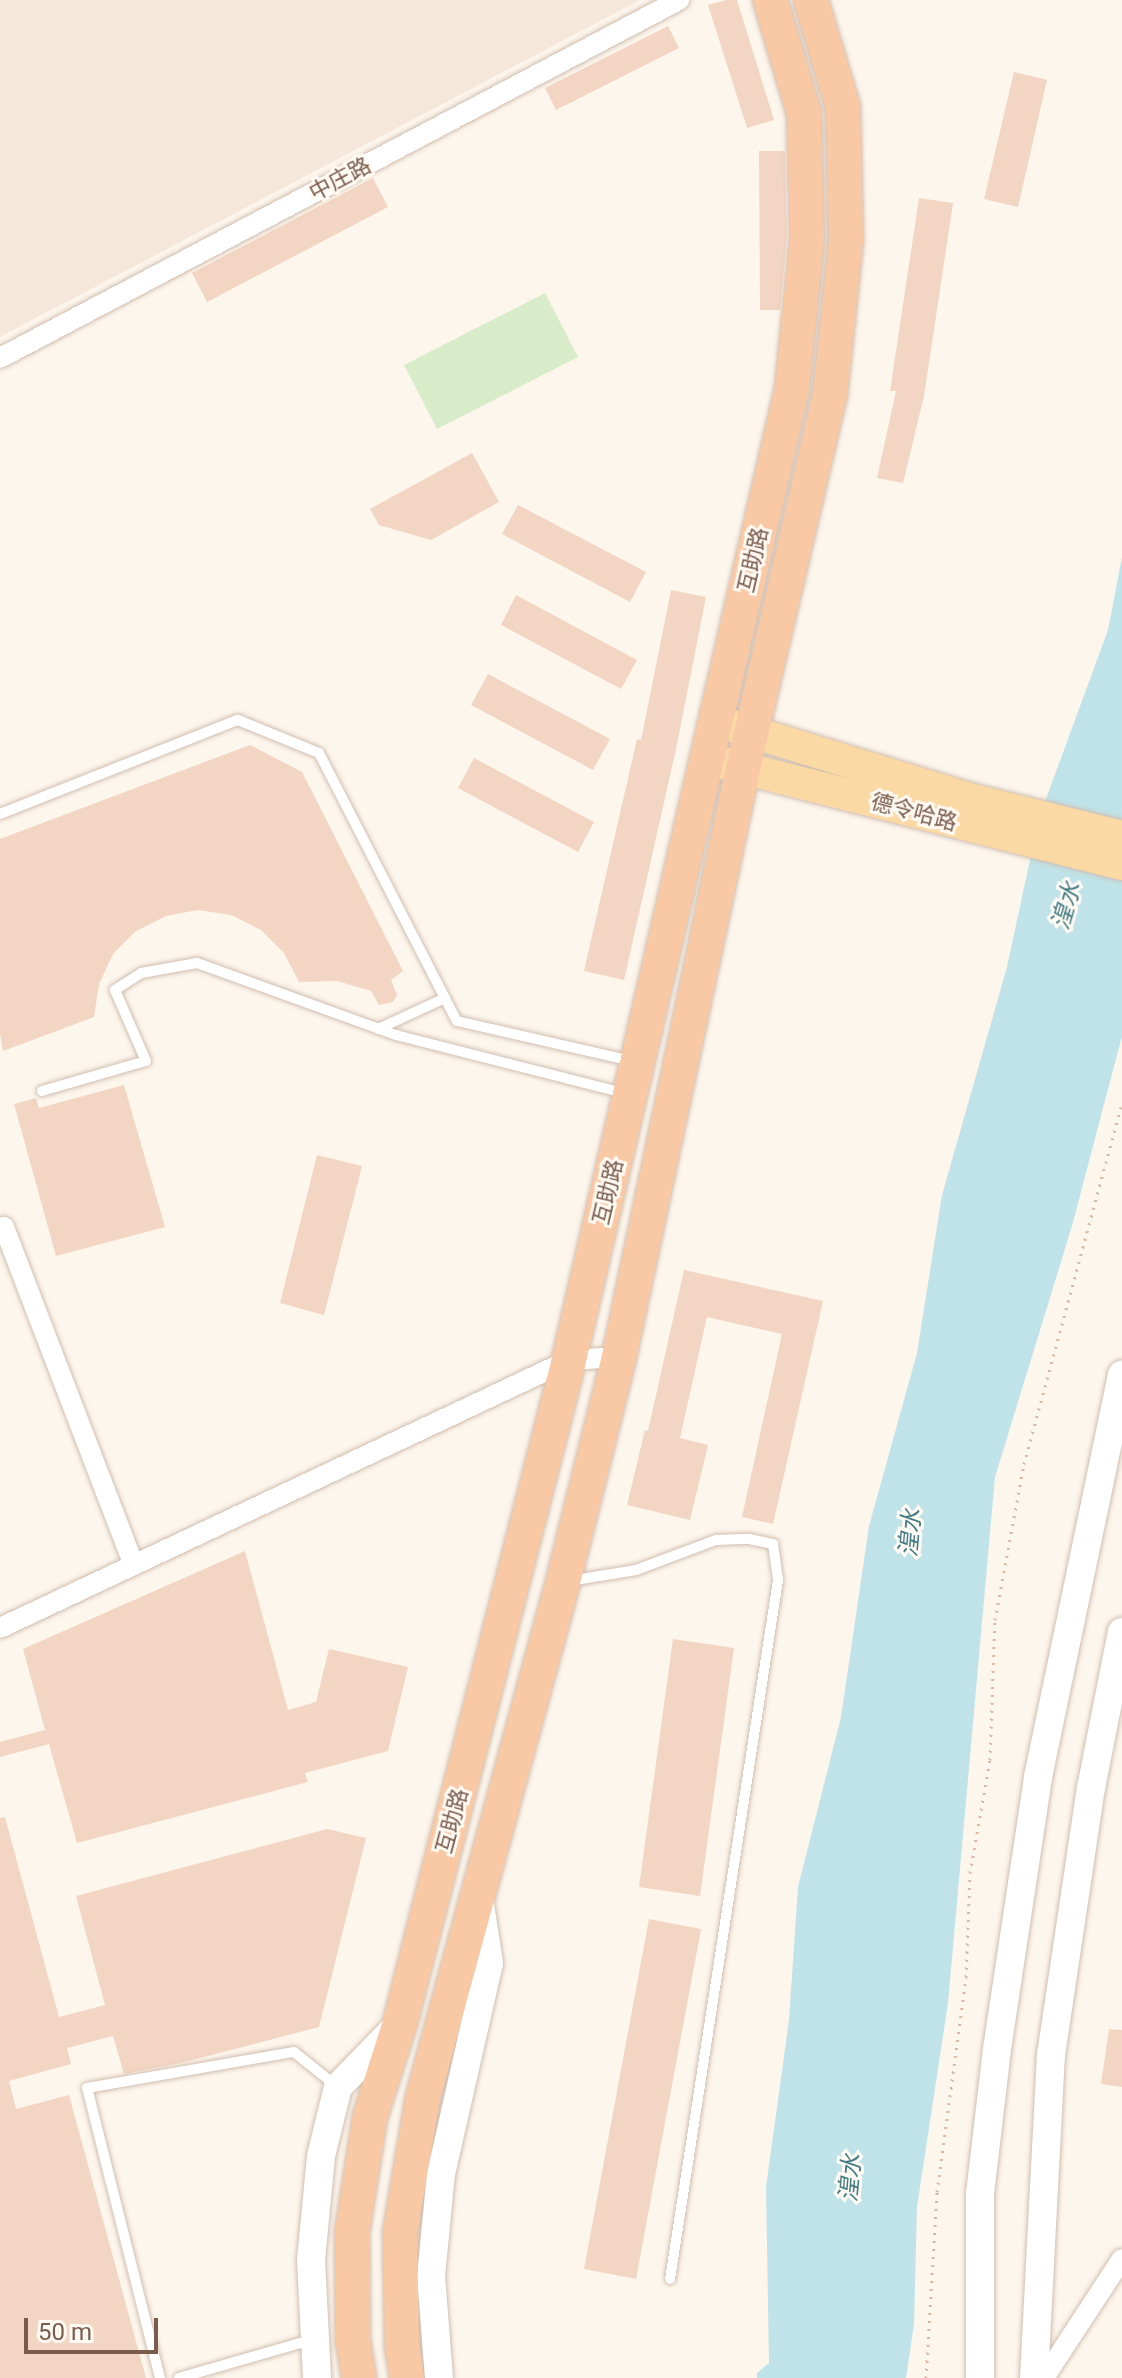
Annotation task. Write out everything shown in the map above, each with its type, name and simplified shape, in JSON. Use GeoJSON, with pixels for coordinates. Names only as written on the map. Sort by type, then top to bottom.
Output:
{"type":"FeatureCollection","features":[{"type":"Feature","properties":{"kind":"highway","name":"互助路"},"geometry":{"type":"LineString","coordinates":[[359,2378],[353,2342],[352,2233],[370,2117],[400,2023],[569,1360],[792,389],[807,238],[804,113],[770,0]]}},
{"type":"Feature","properties":{"kind":"highway","name":"互助路"},"geometry":{"type":"LineString","coordinates":[[407,2378],[402,2345],[400,2233],[423,2097],[563,1582],[619,1357],[751,729],[830,395],[846,239],[843,107],[811,0]]}},
{"type":"Feature","properties":{"kind":"main road","name":"德令哈路"},"geometry":{"type":"LineString","coordinates":[[716,721],[751,729],[971,813],[1122,864]]}},
{"type":"Feature","properties":{"kind":"main road","name":"德令哈路"},"geometry":{"type":"LineString","coordinates":[[707,759],[971,813],[1122,837]]}},
{"type":"Feature","properties":{"kind":"main road"},"geometry":{"type":"LineString","coordinates":[[980,2378],[980,2194],[997,2049],[1038,1777],[1122,1375]]}},
{"type":"Feature","properties":{"kind":"main road"},"geometry":{"type":"LineString","coordinates":[[1034,2378],[1051,2055],[1091,1788],[1122,1632]]}},
{"type":"Feature","properties":{"kind":"main road"},"geometry":{"type":"LineString","coordinates":[[439,2378],[431,2277],[441,2174],[489,1963],[479,1895]]}},
{"type":"Feature","properties":{"kind":"main road"},"geometry":{"type":"LineString","coordinates":[[317,2378],[311,2260],[321,2156],[338,2087],[400,2023]]}},
{"type":"Feature","properties":{"kind":"street","name":"中庄路"},"geometry":{"type":"LineString","coordinates":[[0,358],[679,0]]}},
{"type":"Feature","properties":{"kind":"street"},"geometry":{"type":"LineString","coordinates":[[1,1225],[134,1565]]}},
{"type":"Feature","properties":{"kind":"street"},"geometry":{"type":"LineString","coordinates":[[0,1628],[569,1360],[619,1357]]}},
{"type":"Feature","properties":{"kind":"street"},"geometry":{"type":"LineString","coordinates":[[1044,2378],[1122,2259]]}},
{"type":"Feature","properties":{"kind":"lane"},"geometry":{"type":"LineString","coordinates":[[0,814],[238,720],[319,753],[457,1021],[634,1078]]}},
{"type":"Feature","properties":{"kind":"lane"},"geometry":{"type":"LineString","coordinates":[[42,1091],[146,1061],[115,990],[141,973],[197,963],[396,1035],[634,1078]]}},
{"type":"Feature","properties":{"kind":"lane"},"geometry":{"type":"LineString","coordinates":[[378,1029],[445,998]]}},
{"type":"Feature","properties":{"kind":"lane"},"geometry":{"type":"LineString","coordinates":[[563,1582],[636,1570],[716,1540],[749,1539],[773,1544],[778,1580],[670,2279]]}},
{"type":"Feature","properties":{"kind":"lane"},"geometry":{"type":"LineString","coordinates":[[160,2378],[87,2088],[294,2052],[338,2087]]}},
{"type":"Feature","properties":{"kind":"lane"},"geometry":{"type":"LineString","coordinates":[[179,2378],[313,2339]]}},
{"type":"Feature","properties":{"kind":"path"},"geometry":{"type":"LineString","coordinates":[[926,2378],[937,2192],[966,1977],[970,1873],[990,1760],[995,1620],[1024,1464],[1122,1104]]}},
{"type":"Feature","properties":{"kind":"shaded area"},"geometry":{"type":"Polygon","coordinates":[[[0,0],[640,0],[0,337],[0,0]]]}},
{"type":"Feature","properties":{"kind":"green space"},"geometry":{"type":"Polygon","coordinates":[[[545,293],[578,357],[437,429],[404,365],[545,293]]]}},
{"type":"Feature","properties":{"kind":"water","name":"湟水"},"geometry":{"type":"Polygon","coordinates":[[[1122,557],[1122,1036],[1072,1226],[995,1477],[948,2003],[917,2207],[914,2324],[906,2378],[757,2378],[757,2373],[769,2363],[766,2187],[789,2020],[798,1887],[841,1717],[869,1526],[917,1353],[942,1195],[1007,967],[1039,818],[1108,630],[1122,557]]]}},
{"type":"Feature","properties":{"kind":"building"},"geometry":{"type":"Polygon","coordinates":[[[737,0],[774,120],[747,128],[708,5],[737,0]]]}},
{"type":"Feature","properties":{"kind":"building"},"geometry":{"type":"Polygon","coordinates":[[[668,26],[679,48],[556,110],[545,88],[668,26]]]}},
{"type":"Feature","properties":{"kind":"building"},"geometry":{"type":"Polygon","coordinates":[[[1014,72],[1047,80],[1018,207],[984,199],[1014,72]]]}},
{"type":"Feature","properties":{"kind":"building"},"geometry":{"type":"Polygon","coordinates":[[[759,151],[785,151],[787,237],[780,310],[760,310],[759,151]]]}},
{"type":"Feature","properties":{"kind":"building"},"geometry":{"type":"Polygon","coordinates":[[[373,178],[388,207],[207,302],[192,273],[373,178]]]}},
{"type":"Feature","properties":{"kind":"building"},"geometry":{"type":"Polygon","coordinates":[[[919,198],[953,203],[924,396],[903,483],[877,478],[896,391],[890,391],[919,198]]]}},
{"type":"Feature","properties":{"kind":"building"},"geometry":{"type":"Polygon","coordinates":[[[472,453],[499,502],[431,540],[379,525],[370,509],[472,453]]]}},
{"type":"Feature","properties":{"kind":"building"},"geometry":{"type":"Polygon","coordinates":[[[518,505],[646,572],[630,602],[502,534],[518,505]]]}},
{"type":"Feature","properties":{"kind":"building"},"geometry":{"type":"Polygon","coordinates":[[[671,590],[706,597],[676,749],[624,980],[584,971],[637,739],[641,740],[671,590]]]}},
{"type":"Feature","properties":{"kind":"building"},"geometry":{"type":"Polygon","coordinates":[[[516,595],[637,660],[621,689],[501,625],[516,595]]]}},
{"type":"Feature","properties":{"kind":"building"},"geometry":{"type":"Polygon","coordinates":[[[488,674],[610,739],[593,770],[471,705],[488,674]]]}},
{"type":"Feature","properties":{"kind":"building"},"geometry":{"type":"Polygon","coordinates":[[[250,745],[302,772],[403,971],[391,980],[397,995],[393,1002],[379,1005],[371,991],[337,981],[299,982],[284,953],[261,930],[231,915],[198,910],[166,916],[136,931],[113,954],[99,984],[94,1017],[3,1051],[0,1034],[0,839],[250,745]]]}},
{"type":"Feature","properties":{"kind":"building"},"geometry":{"type":"Polygon","coordinates":[[[474,758],[594,822],[578,852],[458,788],[474,758]]]}},
{"type":"Feature","properties":{"kind":"building"},"geometry":{"type":"Polygon","coordinates":[[[124,1085],[165,1227],[56,1256],[14,1104],[36,1098],[39,1108],[124,1085]]]}},
{"type":"Feature","properties":{"kind":"building"},"geometry":{"type":"Polygon","coordinates":[[[317,1155],[362,1166],[324,1315],[280,1303],[317,1155]]]}},
{"type":"Feature","properties":{"kind":"building"},"geometry":{"type":"Polygon","coordinates":[[[684,1270],[823,1301],[773,1524],[742,1517],[782,1334],[707,1317],[680,1438],[708,1445],[690,1520],[627,1505],[645,1430],[648,1431],[684,1270]]]}},
{"type":"Feature","properties":{"kind":"building"},"geometry":{"type":"Polygon","coordinates":[[[245,1551],[288,1710],[316,1702],[329,1649],[408,1667],[388,1751],[305,1773],[308,1782],[77,1843],[49,1744],[0,1757],[0,1742],[45,1730],[23,1649],[245,1551]]]}},
{"type":"Feature","properties":{"kind":"building"},"geometry":{"type":"Polygon","coordinates":[[[673,1639],[734,1648],[700,1896],[639,1887],[673,1639]]]}},
{"type":"Feature","properties":{"kind":"building"},"geometry":{"type":"Polygon","coordinates":[[[5,1817],[59,2017],[105,2005],[76,1896],[327,1829],[366,1838],[319,2027],[181,2063],[124,2074],[113,2036],[67,2048],[71,2064],[9,2081],[16,2109],[69,2095],[146,2378],[0,2378],[0,1818],[5,1817]]]}},
{"type":"Feature","properties":{"kind":"building"},"geometry":{"type":"Polygon","coordinates":[[[649,1919],[701,1929],[636,2279],[584,2269],[649,1919]]]}},
{"type":"Feature","properties":{"kind":"building"},"geometry":{"type":"Polygon","coordinates":[[[1109,2029],[1122,2030],[1122,2087],[1101,2084],[1109,2029]]]}}]}
